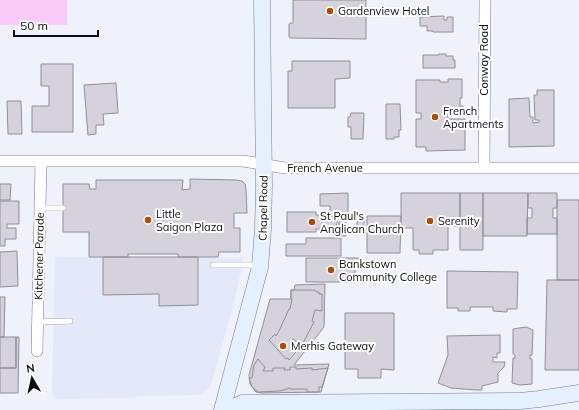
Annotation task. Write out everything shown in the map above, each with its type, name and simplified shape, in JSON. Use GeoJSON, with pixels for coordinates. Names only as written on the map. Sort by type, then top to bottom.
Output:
{"type":"FeatureCollection","features":[{"type":"Feature","properties":{"kind":"main road","name":"Chapel Road"},"geometry":{"type":"LineString","coordinates":[[222,410],[260,265],[263,228],[262,0]]}},
{"type":"Feature","properties":{"kind":"main road"},"geometry":{"type":"LineString","coordinates":[[229,410],[242,403],[520,401],[579,393]]}},
{"type":"Feature","properties":{"kind":"street","name":"Conway Road"},"geometry":{"type":"LineString","coordinates":[[484,168],[485,0]]}},
{"type":"Feature","properties":{"kind":"street","name":"French Avenue"},"geometry":{"type":"LineString","coordinates":[[0,160],[243,161],[285,168],[579,168]]}},
{"type":"Feature","properties":{"kind":"street","name":"Kitchener Parade"},"geometry":{"type":"LineString","coordinates":[[37,351],[41,161]]}},
{"type":"Feature","properties":{"kind":"lane"},"geometry":{"type":"LineString","coordinates":[[40,208],[63,208]]}},
{"type":"Feature","properties":{"kind":"lane"},"geometry":{"type":"LineString","coordinates":[[213,265],[260,265]]}},
{"type":"Feature","properties":{"kind":"lane"},"geometry":{"type":"LineString","coordinates":[[38,322],[70,321]]}},
{"type":"Feature","properties":{"kind":"shaded area"},"geometry":{"type":"Polygon","coordinates":[[[0,0],[67,0],[67,25],[0,25],[0,0]]]}},
{"type":"Feature","properties":{"kind":"shaded area"},"geometry":{"type":"Polygon","coordinates":[[[55,257],[243,258],[237,291],[211,385],[201,395],[57,399],[52,393],[55,257]]]}},
{"type":"Feature","properties":{"kind":"building","name":"Gardenview Hotel"},"geometry":{"type":"Polygon","coordinates":[[[293,0],[366,0],[366,39],[289,37],[289,25],[290,23],[293,23],[293,0]]]}},
{"type":"Feature","properties":{"kind":"building"},"geometry":{"type":"Polygon","coordinates":[[[444,16],[444,20],[447,20],[447,17],[453,17],[453,32],[427,31],[427,26],[420,26],[420,17],[444,16]]]}},
{"type":"Feature","properties":{"kind":"building"},"geometry":{"type":"Polygon","coordinates":[[[439,54],[453,56],[453,60],[455,60],[455,68],[423,68],[423,55],[439,54]]]}},
{"type":"Feature","properties":{"kind":"building"},"geometry":{"type":"Polygon","coordinates":[[[292,61],[350,61],[350,78],[335,79],[335,108],[288,108],[288,71],[292,71],[292,61]]]}},
{"type":"Feature","properties":{"kind":"building"},"geometry":{"type":"Polygon","coordinates":[[[41,64],[73,64],[73,132],[32,132],[32,106],[49,106],[49,86],[41,86],[41,64]]]}},
{"type":"Feature","properties":{"kind":"building","name":"French Apartments"},"geometry":{"type":"Polygon","coordinates":[[[448,79],[462,79],[462,98],[460,98],[460,106],[463,106],[462,114],[448,114],[448,119],[465,119],[465,150],[426,151],[426,147],[416,147],[416,119],[421,119],[421,113],[416,113],[416,80],[440,80],[440,82],[448,82],[448,79]]]}},
{"type":"Feature","properties":{"kind":"building"},"geometry":{"type":"Polygon","coordinates":[[[116,83],[118,113],[103,114],[104,125],[96,125],[96,134],[88,135],[84,85],[116,83]]]}},
{"type":"Feature","properties":{"kind":"building"},"geometry":{"type":"Polygon","coordinates":[[[537,90],[554,90],[554,146],[509,147],[509,99],[529,98],[530,117],[533,117],[533,123],[539,122],[539,120],[535,120],[534,95],[537,95],[537,90]]]}},
{"type":"Feature","properties":{"kind":"building"},"geometry":{"type":"Polygon","coordinates":[[[7,101],[21,101],[22,134],[8,134],[7,101]]]}},
{"type":"Feature","properties":{"kind":"building"},"geometry":{"type":"Polygon","coordinates":[[[386,104],[400,104],[401,130],[399,130],[399,137],[394,137],[394,139],[386,139],[386,104]]]}},
{"type":"Feature","properties":{"kind":"building"},"geometry":{"type":"Polygon","coordinates":[[[351,113],[364,113],[363,139],[351,139],[351,127],[348,127],[348,117],[350,117],[351,113]]]}},
{"type":"Feature","properties":{"kind":"building","name":"Little Saigon Plaza"},"geometry":{"type":"Polygon","coordinates":[[[190,179],[236,180],[242,181],[245,184],[247,213],[234,213],[234,228],[240,228],[240,252],[219,252],[218,257],[178,257],[178,254],[128,254],[128,257],[89,257],[89,232],[63,232],[63,184],[89,184],[90,189],[96,189],[96,180],[183,180],[182,190],[190,189],[190,179]]]}},
{"type":"Feature","properties":{"kind":"building"},"geometry":{"type":"Polygon","coordinates":[[[0,184],[11,184],[10,200],[0,200],[0,184]]]}},
{"type":"Feature","properties":{"kind":"building"},"geometry":{"type":"Polygon","coordinates":[[[348,193],[348,217],[332,217],[330,215],[330,206],[320,206],[320,194],[348,193]]]}},
{"type":"Feature","properties":{"kind":"building","name":"Serenity"},"geometry":{"type":"Polygon","coordinates":[[[401,193],[460,193],[460,226],[448,226],[448,250],[433,250],[433,254],[419,254],[419,250],[413,250],[413,228],[401,228],[401,193]]]}},
{"type":"Feature","properties":{"kind":"building"},"geometry":{"type":"Polygon","coordinates":[[[460,193],[483,193],[483,250],[460,250],[460,193]]]}},
{"type":"Feature","properties":{"kind":"building"},"geometry":{"type":"Polygon","coordinates":[[[483,193],[528,193],[527,236],[483,236],[483,193]]]}},
{"type":"Feature","properties":{"kind":"building"},"geometry":{"type":"Polygon","coordinates":[[[528,193],[557,193],[557,208],[553,208],[553,218],[557,218],[557,234],[527,234],[527,218],[532,218],[532,208],[528,208],[528,193]]]}},
{"type":"Feature","properties":{"kind":"building"},"geometry":{"type":"Polygon","coordinates":[[[557,200],[579,200],[579,280],[557,280],[557,200]]]}},
{"type":"Feature","properties":{"kind":"building"},"geometry":{"type":"Polygon","coordinates":[[[0,201],[19,201],[19,224],[7,224],[7,228],[16,228],[16,239],[5,239],[5,246],[0,246],[0,201]]]}},
{"type":"Feature","properties":{"kind":"building","name":"St Paul's Anglican Church"},"geometry":{"type":"Polygon","coordinates":[[[287,212],[316,212],[316,215],[331,215],[337,220],[337,224],[335,227],[332,227],[332,229],[316,229],[316,232],[287,232],[287,212]]]}},
{"type":"Feature","properties":{"kind":"building"},"geometry":{"type":"Polygon","coordinates":[[[367,216],[401,216],[400,253],[367,253],[367,216]]]}},
{"type":"Feature","properties":{"kind":"building"},"geometry":{"type":"Polygon","coordinates":[[[357,219],[364,219],[364,229],[357,229],[357,219]]]}},
{"type":"Feature","properties":{"kind":"building"},"geometry":{"type":"Polygon","coordinates":[[[339,222],[346,222],[346,236],[338,236],[339,222]]]}},
{"type":"Feature","properties":{"kind":"building"},"geometry":{"type":"Polygon","coordinates":[[[306,238],[341,238],[341,256],[286,256],[286,244],[306,244],[306,238]]]}},
{"type":"Feature","properties":{"kind":"building"},"geometry":{"type":"Polygon","coordinates":[[[17,251],[18,286],[0,287],[0,252],[17,251]]]}},
{"type":"Feature","properties":{"kind":"building"},"geometry":{"type":"Polygon","coordinates":[[[103,257],[198,257],[198,305],[159,306],[159,294],[103,295],[103,257]]]}},
{"type":"Feature","properties":{"kind":"building","name":"Bankstown Community College"},"geometry":{"type":"Polygon","coordinates":[[[306,258],[359,258],[352,282],[306,282],[306,258]]]}},
{"type":"Feature","properties":{"kind":"building"},"geometry":{"type":"Polygon","coordinates":[[[447,271],[518,272],[517,309],[507,309],[507,312],[493,311],[493,307],[470,307],[470,311],[458,311],[458,308],[447,308],[447,271]]]}},
{"type":"Feature","properties":{"kind":"building"},"geometry":{"type":"Polygon","coordinates":[[[547,280],[579,280],[579,370],[545,370],[547,280]]]}},
{"type":"Feature","properties":{"kind":"building","name":"Merhis Gateway"},"geometry":{"type":"Polygon","coordinates":[[[325,284],[324,327],[294,365],[329,364],[321,392],[256,392],[250,384],[249,375],[270,299],[291,299],[291,290],[294,290],[295,285],[325,284]]]}},
{"type":"Feature","properties":{"kind":"building"},"geometry":{"type":"Polygon","coordinates":[[[291,290],[315,290],[316,292],[319,292],[319,294],[322,294],[322,311],[315,310],[312,321],[314,322],[302,345],[293,339],[292,341],[300,347],[289,360],[288,358],[286,359],[269,340],[275,334],[276,336],[290,309],[292,299],[291,290]]]}},
{"type":"Feature","properties":{"kind":"building"},"geometry":{"type":"Polygon","coordinates":[[[0,297],[5,297],[4,337],[0,337],[0,297]]]}},
{"type":"Feature","properties":{"kind":"building"},"geometry":{"type":"Polygon","coordinates":[[[345,313],[394,313],[394,370],[381,369],[381,378],[358,378],[358,369],[345,369],[345,313]]]}},
{"type":"Feature","properties":{"kind":"building"},"geometry":{"type":"Polygon","coordinates":[[[526,327],[533,330],[532,355],[530,355],[530,359],[532,359],[532,384],[520,385],[512,383],[513,358],[515,358],[515,355],[513,354],[513,329],[526,327]]]}},
{"type":"Feature","properties":{"kind":"building"},"geometry":{"type":"Polygon","coordinates":[[[500,335],[500,353],[497,353],[497,358],[493,357],[493,362],[505,362],[504,367],[498,373],[498,382],[482,386],[482,390],[451,388],[438,383],[448,355],[447,336],[500,335]]]}},
{"type":"Feature","properties":{"kind":"building"},"geometry":{"type":"Polygon","coordinates":[[[0,337],[16,337],[16,368],[0,368],[0,337]]]}},
{"type":"Feature","properties":{"kind":"building"},"geometry":{"type":"Polygon","coordinates":[[[16,337],[19,337],[18,393],[0,393],[0,368],[16,368],[16,337]]]}},
{"type":"Feature","properties":{"kind":"building"},"geometry":{"type":"Polygon","coordinates":[[[258,359],[265,367],[263,371],[273,371],[273,368],[285,368],[284,370],[290,370],[290,367],[296,367],[296,369],[312,368],[312,370],[328,368],[322,387],[319,387],[319,392],[307,392],[307,389],[290,388],[280,391],[258,392],[252,387],[249,378],[252,378],[254,365],[258,359]]]}},
{"type":"Feature","properties":{"kind":"place","name":"Gardenview Hotel"},"geometry":{"type":"Point","coordinates":[330,11]}},
{"type":"Feature","properties":{"kind":"place","name":"French Apartments"},"geometry":{"type":"Point","coordinates":[435,117]}},
{"type":"Feature","properties":{"kind":"place","name":"Little Saigon Plaza"},"geometry":{"type":"Point","coordinates":[148,220]}},
{"type":"Feature","properties":{"kind":"place","name":"Serenity"},"geometry":{"type":"Point","coordinates":[430,221]}},
{"type":"Feature","properties":{"kind":"place","name":"St Paul's Anglican Church"},"geometry":{"type":"Point","coordinates":[312,222]}},
{"type":"Feature","properties":{"kind":"place","name":"Bankstown Community College"},"geometry":{"type":"Point","coordinates":[331,270]}},
{"type":"Feature","properties":{"kind":"place","name":"Merhis Gateway"},"geometry":{"type":"Point","coordinates":[283,346]}}]}
